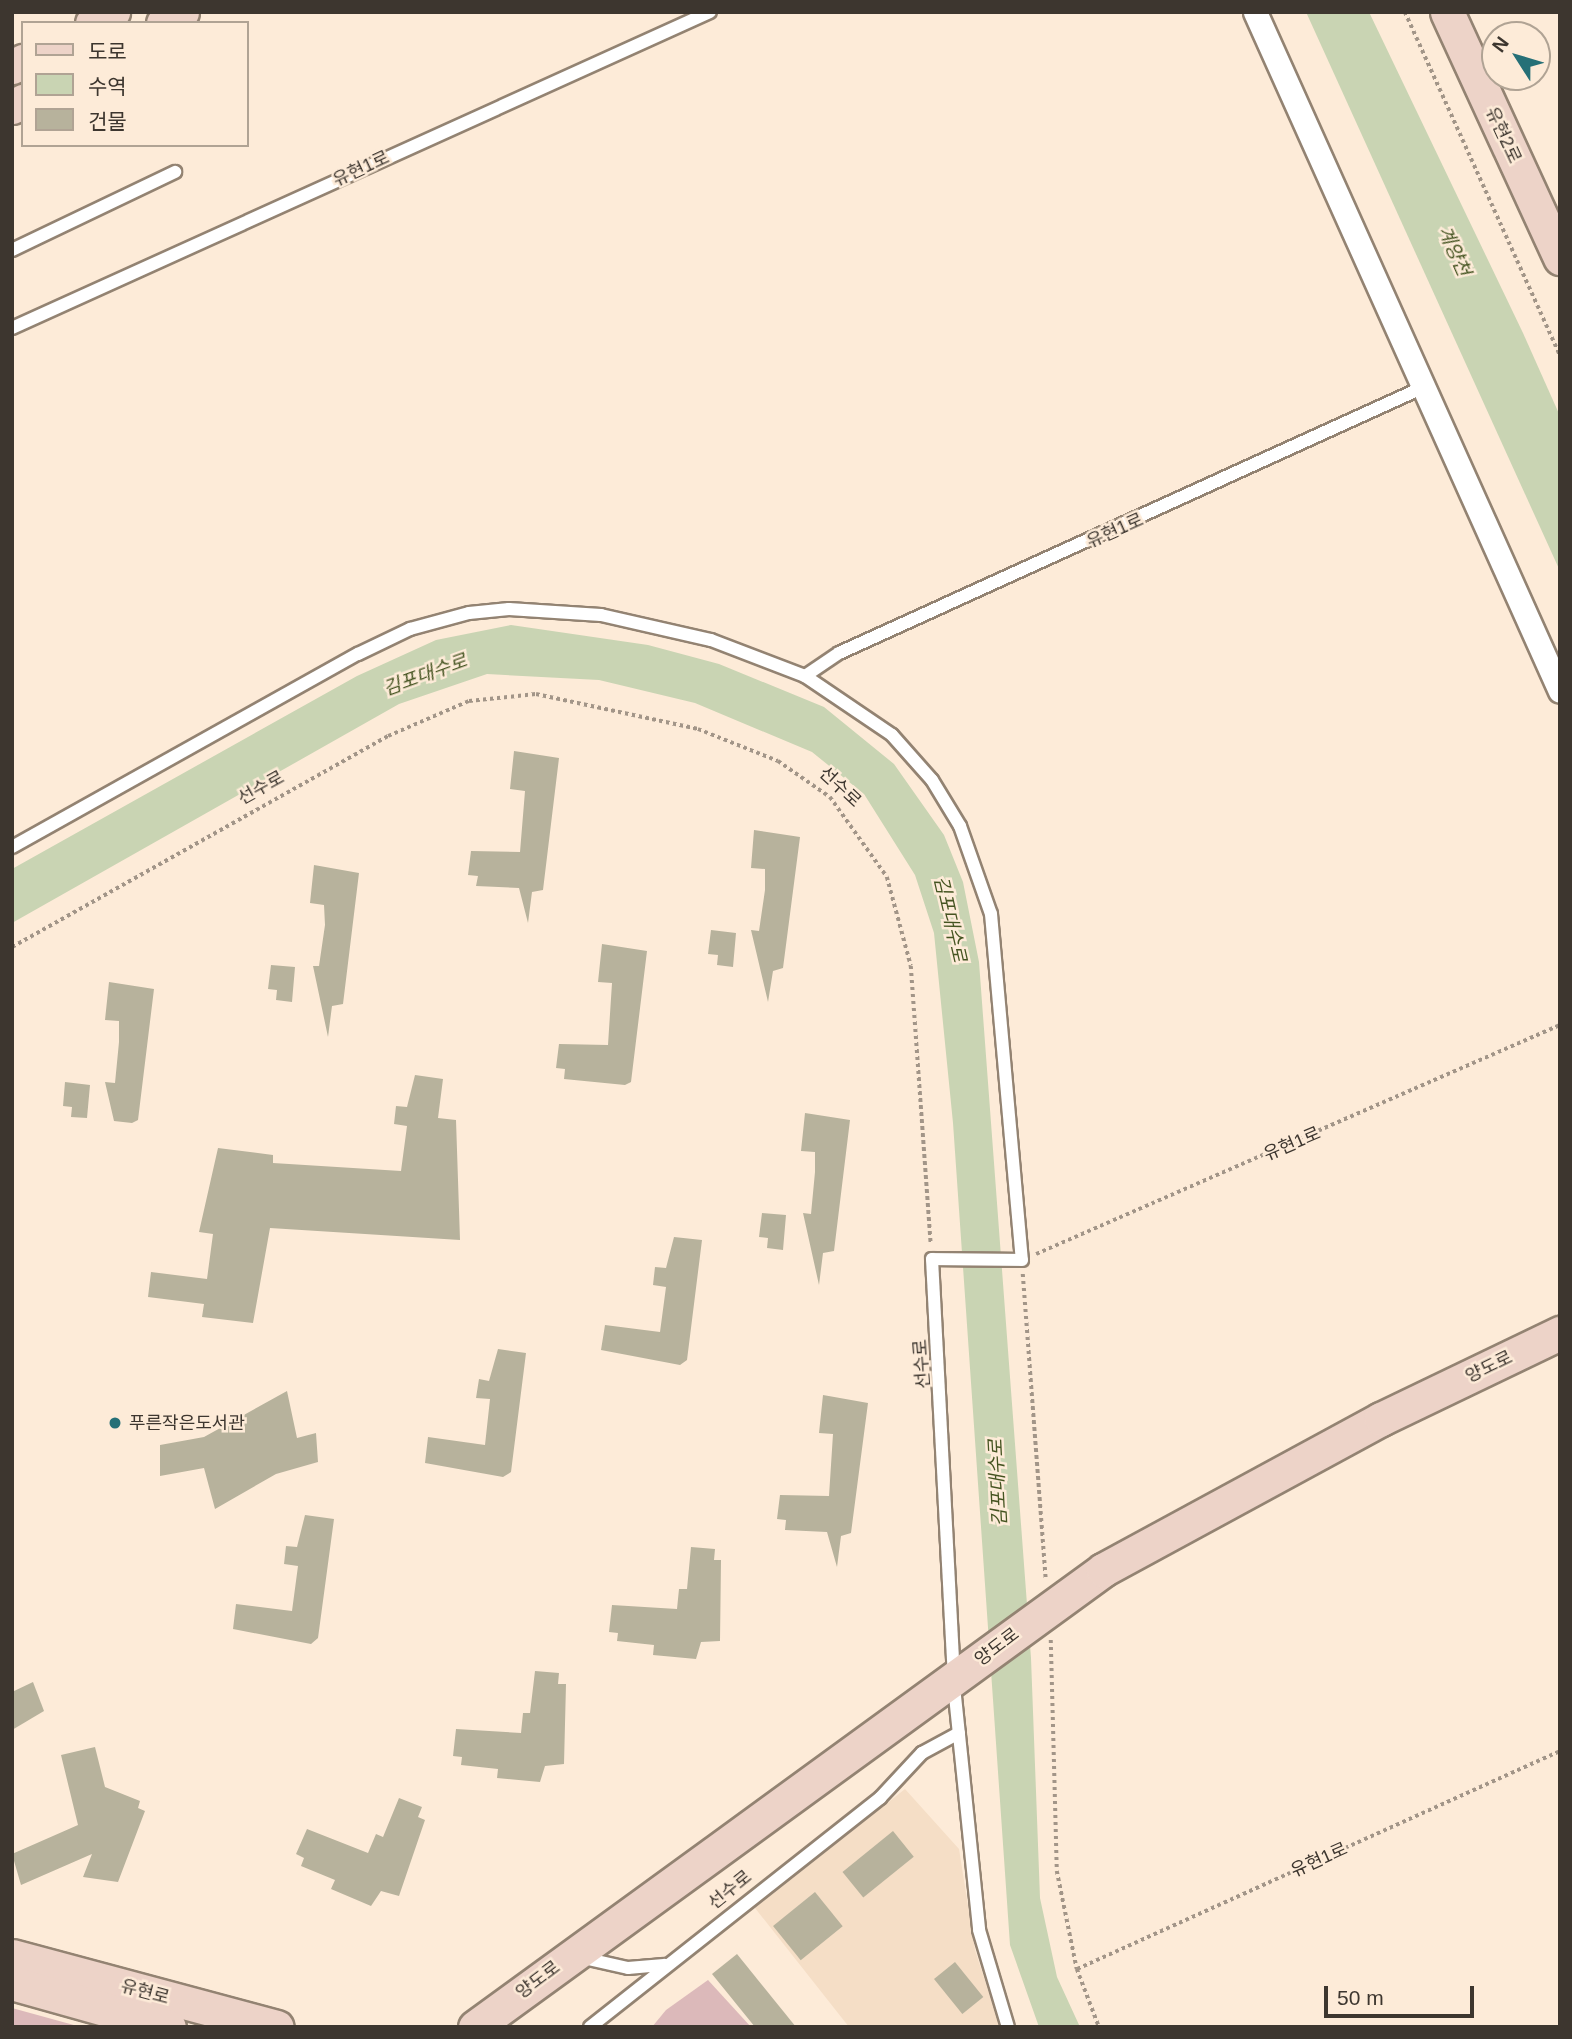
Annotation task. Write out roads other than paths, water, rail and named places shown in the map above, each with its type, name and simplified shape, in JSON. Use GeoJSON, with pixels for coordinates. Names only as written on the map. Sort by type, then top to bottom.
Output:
{"type":"FeatureCollection","features":[{"type":"Feature","properties":{"kind":"street"},"geometry":{"type":"LineString","coordinates":[[96,21],[113,12]]}},
{"type":"Feature","properties":{"kind":"street"},"geometry":{"type":"LineString","coordinates":[[166,21],[182,12]]}},
{"type":"Feature","properties":{"kind":"street"},"geometry":{"type":"LineString","coordinates":[[1255,12],[1427,386],[1560,691]]}},
{"type":"Feature","properties":{"kind":"street","name":"유현2로"},"geometry":{"type":"LineString","coordinates":[[1447,12],[1560,258]]}},
{"type":"Feature","properties":{"kind":"street","name":"양도로"},"geometry":{"type":"LineString","coordinates":[[498,2027],[1046,1619],[1203,1513],[1560,1333]]}},
{"type":"Feature","properties":{"kind":"street","name":"양도로"},"geometry":{"type":"LineString","coordinates":[[1046,1619],[1198,1528],[1560,1345]]}},
{"type":"Feature","properties":{"kind":"street","name":"양도로"},"geometry":{"type":"LineString","coordinates":[[475,2027],[958,1685]]}},
{"type":"Feature","properties":{"kind":"street","name":"유현로"},"geometry":{"type":"LineString","coordinates":[[12,1956],[277,2027]]}},
{"type":"Feature","properties":{"kind":"street","name":"유현로"},"geometry":{"type":"LineString","coordinates":[[12,1983],[169,2027]]}},
{"type":"Feature","properties":{"kind":"lane","name":"유현1로"},"geometry":{"type":"LineString","coordinates":[[12,328],[710,12]]}},
{"type":"Feature","properties":{"kind":"lane"},"geometry":{"type":"LineString","coordinates":[[12,250],[175,172]]}},
{"type":"Feature","properties":{"kind":"lane","name":"유현1로"},"geometry":{"type":"LineString","coordinates":[[805,676],[839,653],[1427,386]]}},
{"type":"Feature","properties":{"kind":"lane"},"geometry":{"type":"LineString","coordinates":[[12,847],[358,654],[439,619],[509,608],[601,615],[711,640],[805,676]]}},
{"type":"Feature","properties":{"kind":"lane","name":"선수로"},"geometry":{"type":"LineString","coordinates":[[805,676],[913,756],[946,800],[973,855],[998,952],[1022,1260],[932,1259],[959,1733],[979,1930],[1008,2027]]}},
{"type":"Feature","properties":{"kind":"lane","name":"선수로"},"geometry":{"type":"LineString","coordinates":[[590,2027],[880,1798],[922,1753],[959,1733]]}},
{"type":"Feature","properties":{"kind":"lane"},"geometry":{"type":"LineString","coordinates":[[588,1959],[628,1968],[667,1964]]}},
{"type":"Feature","properties":{"kind":"water","name":"계양천"},"geometry":{"type":"Polygon","coordinates":[[[1306,12],[1369,12],[1523,333],[1560,416],[1560,571],[1306,12]]]}},
{"type":"Feature","properties":{"kind":"water","name":"김포대수로"},"geometry":{"type":"Polygon","coordinates":[[[511,625],[648,645],[719,664],[824,707],[894,764],[944,835],[963,882],[979,962],[1031,1658],[1040,1898],[1057,1977],[1080,2027],[1039,2027],[1010,1945],[953,1123],[934,933],[915,875],[864,794],[812,752],[695,703],[599,680],[487,674],[399,704],[12,923],[12,869],[357,676],[436,640],[511,625]]]}},
{"type":"Feature","properties":{"kind":"place","name":"푸른작은도서관"},"geometry":{"type":"Point","coordinates":[115,1423]}}]}
